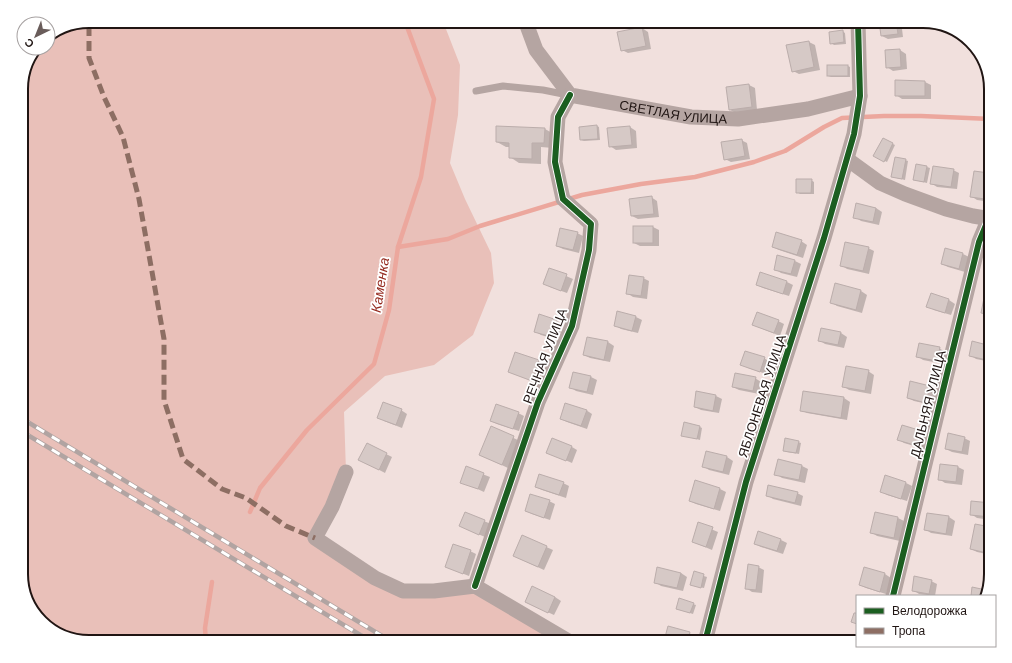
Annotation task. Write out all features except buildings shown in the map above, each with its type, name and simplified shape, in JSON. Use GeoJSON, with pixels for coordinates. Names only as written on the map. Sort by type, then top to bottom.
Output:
{"type":"FeatureCollection","features":[{"type":"Feature","properties":{"kind":"street"},"geometry":{"type":"LineString","coordinates":[[528,28],[536,50],[570,95]]}},
{"type":"Feature","properties":{"kind":"street","name":"ЯБЛОНЕВАЯ УЛИЦА"},"geometry":{"type":"LineString","coordinates":[[707,635],[746,482],[824,238],[854,134],[860,96],[858,28]]}},
{"type":"Feature","properties":{"kind":"street","name":"СВЕТЛАЯ УЛИЦА"},"geometry":{"type":"LineString","coordinates":[[570,95],[691,117],[738,119],[808,108],[860,96]]}},
{"type":"Feature","properties":{"kind":"street","name":"РЕЧНАЯ УЛИЦА"},"geometry":{"type":"LineString","coordinates":[[475,586],[538,402],[572,326],[589,250],[591,224],[563,199],[555,162],[558,116],[570,95]]}},
{"type":"Feature","properties":{"kind":"street"},"geometry":{"type":"LineString","coordinates":[[846,159],[880,183],[905,194],[946,209],[984,217]]}},
{"type":"Feature","properties":{"kind":"street","name":"ДАЛЬНЯЯ УЛИЦА"},"geometry":{"type":"LineString","coordinates":[[894,595],[979,242],[984,231]]}},
{"type":"Feature","properties":{"kind":"street"},"geometry":{"type":"LineString","coordinates":[[346,472],[332,507],[315,538],[374,578],[403,591],[434,591],[475,586],[558,635]]}},
{"type":"Feature","properties":{"kind":"lane"},"geometry":{"type":"LineString","coordinates":[[476,91],[503,86],[543,90],[570,95]]}},
{"type":"Feature","properties":{"kind":"shaded area"},"geometry":{"type":"Polygon","coordinates":[[[89,28],[446,28],[460,65],[458,115],[450,163],[465,199],[491,253],[494,283],[473,335],[434,365],[385,376],[344,412],[346,472],[315,538],[403,591],[475,586],[558,635],[89,635],[69,632],[55,625],[46,617],[36,605],[31,594],[28,578],[28,85],[34,62],[38,56],[56,56],[56,38],[58,36],[69,31],[89,28]]]}},
{"type":"Feature","properties":{"kind":"waterway","name":"Каменка"},"geometry":{"type":"LineString","coordinates":[[250,512],[260,488],[307,430],[374,364],[389,310],[398,247],[421,177],[434,99],[407,28]]}},
{"type":"Feature","properties":{"kind":"waterway"},"geometry":{"type":"LineString","coordinates":[[398,247],[448,239],[480,226],[582,195],[641,184],[695,177],[754,162],[785,151],[824,127],[842,118],[921,116],[984,119]]}},
{"type":"Feature","properties":{"kind":"waterway","name":"Каменка"},"geometry":{"type":"LineString","coordinates":[[206,635],[205,628],[212,582]]}},
{"type":"Feature","properties":{"kind":"railway"},"geometry":{"type":"LineString","coordinates":[[28,422],[380,635]]}},
{"type":"Feature","properties":{"kind":"railway"},"geometry":{"type":"LineString","coordinates":[[28,435],[360,635]]}},
{"type":"Feature","properties":{"kind":"marked path"},"geometry":{"type":"LineString","coordinates":[[89,28],[89,58],[104,97],[123,137],[139,199],[164,339],[164,400],[183,459],[222,489],[246,498],[286,526],[315,538]]}},
{"type":"Feature","properties":{"kind":"cycle path"},"geometry":{"type":"LineString","coordinates":[[707,635],[746,482],[824,238],[854,134],[860,96],[858,28]]}},
{"type":"Feature","properties":{"kind":"cycle path"},"geometry":{"type":"LineString","coordinates":[[475,586],[538,402],[572,326],[589,250],[591,224],[563,199],[555,162],[558,117],[570,95]]}},
{"type":"Feature","properties":{"kind":"cycle path"},"geometry":{"type":"LineString","coordinates":[[893,595],[979,242],[984,230]]}}]}
